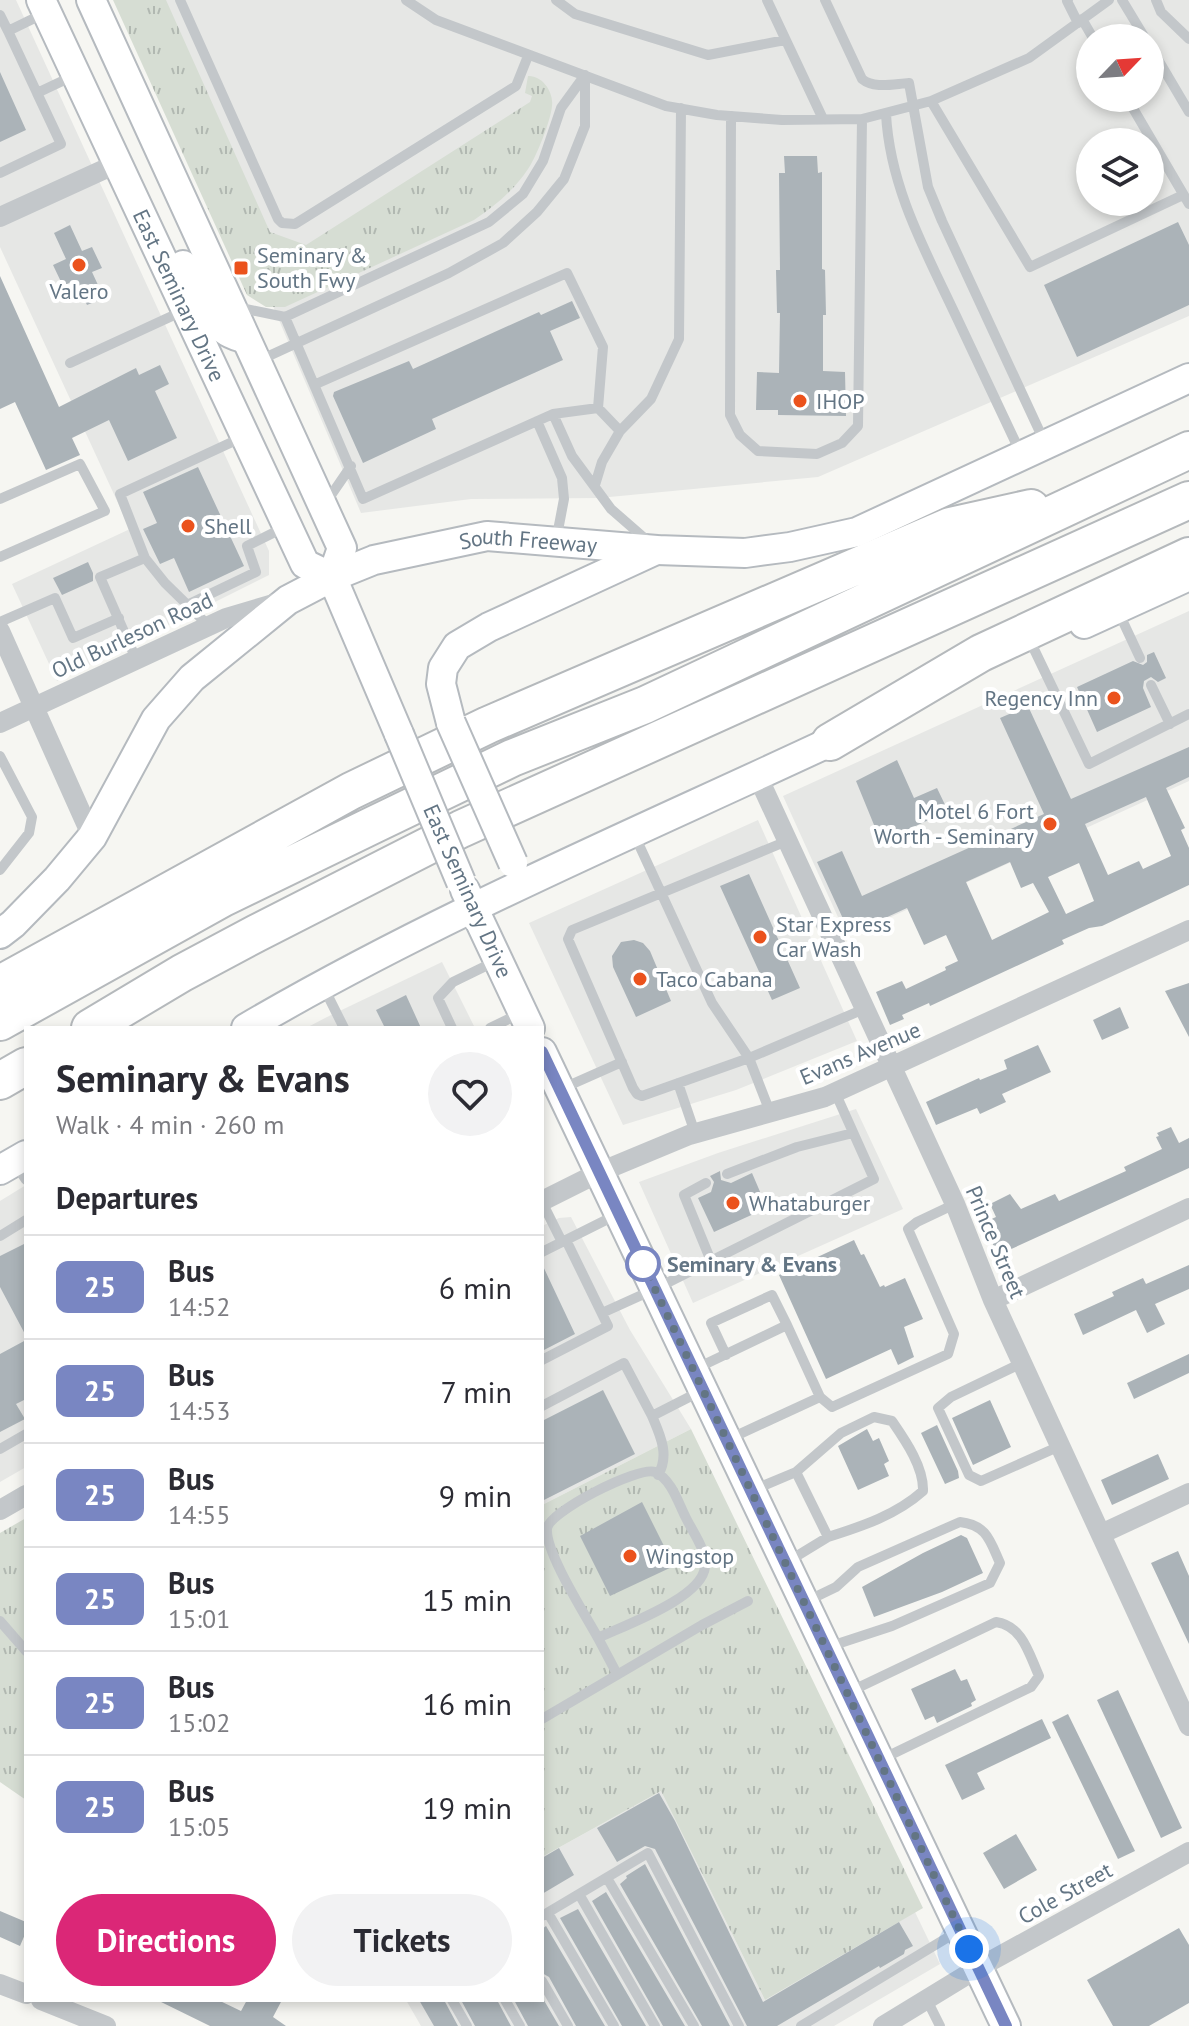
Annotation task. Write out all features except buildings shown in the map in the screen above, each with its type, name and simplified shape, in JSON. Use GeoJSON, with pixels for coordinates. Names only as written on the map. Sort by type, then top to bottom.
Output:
{"type":"FeatureCollection","features":[{"type":"Feature","properties":{"kind":"highway"},"geometry":{"type":"LineString","coordinates":[[0,1022],[196,912],[512,758],[645,705],[1189,450]]}},
{"type":"Feature","properties":{"kind":"highway"},"geometry":{"type":"LineString","coordinates":[[0,984],[351,791],[488,725],[950,526],[1095,494]]}},
{"type":"Feature","properties":{"kind":"highway"},"geometry":{"type":"LineString","coordinates":[[93,1026],[182,973],[461,829],[1189,500]]}},
{"type":"Feature","properties":{"kind":"highway"},"geometry":{"type":"LineString","coordinates":[[830,742],[981,653],[1189,556]]}},
{"type":"Feature","properties":{"kind":"highway"},"geometry":{"type":"LineString","coordinates":[[0,1081],[24,1067]]}},
{"type":"Feature","properties":{"kind":"main road","name":"East Seminary Drive"},"geometry":{"type":"LineString","coordinates":[[91,0],[342,548],[332,577]]}},
{"type":"Feature","properties":{"kind":"main road","name":"East Seminary Drive"},"geometry":{"type":"LineString","coordinates":[[44,6],[305,564],[332,577],[467,894],[527,1020]]}},
{"type":"Feature","properties":{"kind":"main road"},"geometry":{"type":"LineString","coordinates":[[144,224],[176,251],[213,321],[251,350]]}},
{"type":"Feature","properties":{"kind":"main road","name":"South Freeway"},"geometry":{"type":"LineString","coordinates":[[0,934],[57,879],[92,837],[156,719],[192,678],[288,600],[332,577],[374,560],[487,536],[657,550],[745,553],[857,532],[1189,378]]}},
{"type":"Feature","properties":{"kind":"main road"},"geometry":{"type":"LineString","coordinates":[[517,872],[451,723],[441,684],[443,668],[457,646],[489,627],[657,550]]}},
{"type":"Feature","properties":{"kind":"main road"},"geometry":{"type":"LineString","coordinates":[[253,1026],[467,894],[517,872],[633,833],[1189,576]]}},
{"type":"Feature","properties":{"kind":"main road"},"geometry":{"type":"LineString","coordinates":[[544,1060],[620,1213],[1006,2026]]}},
{"type":"Feature","properties":{"kind":"street"},"geometry":{"type":"LineString","coordinates":[[0,217],[116,164]]}},
{"type":"Feature","properties":{"kind":"street","name":"Old Burleson Road"},"geometry":{"type":"LineString","coordinates":[[0,723],[226,618],[288,600]]}},
{"type":"Feature","properties":{"kind":"street"},"geometry":{"type":"LineString","coordinates":[[0,631],[92,837]]}},
{"type":"Feature","properties":{"kind":"street","name":"Prince Street"},"geometry":{"type":"LineString","coordinates":[[758,777],[955,1204],[993,1300],[1189,1726]]}},
{"type":"Feature","properties":{"kind":"street","name":"Evans Avenue"},"geometry":{"type":"LineString","coordinates":[[544,1201],[600,1172],[695,1133],[835,1092],[1189,930]]}},
{"type":"Feature","properties":{"kind":"street"},"geometry":{"type":"LineString","coordinates":[[993,1300],[1189,1208]]}},
{"type":"Feature","properties":{"kind":"street"},"geometry":{"type":"LineString","coordinates":[[1101,1534],[1189,1493]]}},
{"type":"Feature","properties":{"kind":"street"},"geometry":{"type":"LineString","coordinates":[[0,1510],[24,1496]]}},
{"type":"Feature","properties":{"kind":"street","name":"Cole Street"},"geometry":{"type":"LineString","coordinates":[[883,2026],[978,1968],[1189,1852]]}},
{"type":"Feature","properties":{"kind":"street"},"geometry":{"type":"LineString","coordinates":[[0,1984],[24,1993]]}},
{"type":"Feature","properties":{"kind":"street"},"geometry":{"type":"LineString","coordinates":[[46,2002],[106,2026]]}},
{"type":"Feature","properties":{"kind":"lane"},"geometry":{"type":"LineString","coordinates":[[180,0],[282,223],[295,224],[516,86],[528,56]]}},
{"type":"Feature","properties":{"kind":"lane"},"geometry":{"type":"LineString","coordinates":[[406,0],[433,19],[666,106],[782,120],[862,119],[931,101],[1029,58],[1109,0]]}},
{"type":"Feature","properties":{"kind":"lane"},"geometry":{"type":"LineString","coordinates":[[556,0],[575,14],[708,55],[785,40]]}},
{"type":"Feature","properties":{"kind":"lane"},"geometry":{"type":"LineString","coordinates":[[767,0],[823,119]]}},
{"type":"Feature","properties":{"kind":"lane"},"geometry":{"type":"LineString","coordinates":[[825,0],[862,79],[875,85],[909,83],[928,187],[1034,450]]}},
{"type":"Feature","properties":{"kind":"lane"},"geometry":{"type":"LineString","coordinates":[[1068,0],[1082,24]]}},
{"type":"Feature","properties":{"kind":"lane"},"geometry":{"type":"LineString","coordinates":[[1122,0],[1137,24]]}},
{"type":"Feature","properties":{"kind":"lane"},"geometry":{"type":"LineString","coordinates":[[1156,0],[1161,12],[1189,39]]}},
{"type":"Feature","properties":{"kind":"lane"},"geometry":{"type":"LineString","coordinates":[[8,31],[44,6]]}},
{"type":"Feature","properties":{"kind":"lane"},"geometry":{"type":"LineString","coordinates":[[0,15],[61,144],[0,173]]}},
{"type":"Feature","properties":{"kind":"lane"},"geometry":{"type":"LineString","coordinates":[[1164,70],[1189,112]]}},
{"type":"Feature","properties":{"kind":"lane"},"geometry":{"type":"LineString","coordinates":[[230,306],[285,317],[489,222],[523,194],[543,161],[561,108],[585,75]]}},
{"type":"Feature","properties":{"kind":"lane"},"geometry":{"type":"LineString","coordinates":[[251,350],[297,343],[449,273],[503,243],[537,212],[564,179],[585,126],[585,75]]}},
{"type":"Feature","properties":{"kind":"lane"},"geometry":{"type":"LineString","coordinates":[[37,93],[75,76]]}},
{"type":"Feature","properties":{"kind":"lane"},"geometry":{"type":"LineString","coordinates":[[931,101],[1030,267],[1186,200],[1135,112]]}},
{"type":"Feature","properties":{"kind":"lane"},"geometry":{"type":"LineString","coordinates":[[595,485],[602,462],[620,431],[651,399],[679,339],[681,108]]}},
{"type":"Feature","properties":{"kind":"lane"},"geometry":{"type":"LineString","coordinates":[[886,114],[888,143],[916,231],[1034,450]]}},
{"type":"Feature","properties":{"kind":"lane"},"geometry":{"type":"LineString","coordinates":[[731,116],[730,415],[740,435],[758,451],[817,454],[842,443],[858,426],[862,119]]}},
{"type":"Feature","properties":{"kind":"lane"},"geometry":{"type":"LineString","coordinates":[[316,384],[567,273],[603,347],[598,408],[620,431]]}},
{"type":"Feature","properties":{"kind":"lane"},"geometry":{"type":"LineString","coordinates":[[70,363],[185,310]]}},
{"type":"Feature","properties":{"kind":"lane"},"geometry":{"type":"LineString","coordinates":[[285,317],[363,499],[553,414],[598,408]]}},
{"type":"Feature","properties":{"kind":"lane"},"geometry":{"type":"LineString","coordinates":[[553,414],[572,456],[611,509],[657,550]]}},
{"type":"Feature","properties":{"kind":"lane"},"geometry":{"type":"LineString","coordinates":[[537,421],[562,478],[564,499],[556,541]]}},
{"type":"Feature","properties":{"kind":"lane"},"geometry":{"type":"LineString","coordinates":[[209,626],[165,583],[145,558],[120,494],[245,437]]}},
{"type":"Feature","properties":{"kind":"lane"},"geometry":{"type":"LineString","coordinates":[[0,499],[80,464],[105,511],[0,557]]}},
{"type":"Feature","properties":{"kind":"lane"},"geometry":{"type":"LineString","coordinates":[[323,507],[351,466]]}},
{"type":"Feature","properties":{"kind":"lane"},"geometry":{"type":"LineString","coordinates":[[187,605],[256,572],[247,546],[287,526]]}},
{"type":"Feature","properties":{"kind":"lane"},"geometry":{"type":"LineString","coordinates":[[136,659],[100,577],[145,558]]}},
{"type":"Feature","properties":{"kind":"lane"},"geometry":{"type":"LineString","coordinates":[[0,622],[55,598],[73,638],[119,618]]}},
{"type":"Feature","properties":{"kind":"lane"},"geometry":{"type":"LineString","coordinates":[[1117,609],[1140,658]]}},
{"type":"Feature","properties":{"kind":"lane"},"geometry":{"type":"LineString","coordinates":[[1033,647],[1089,764],[1189,714]]}},
{"type":"Feature","properties":{"kind":"lane"},"geometry":{"type":"LineString","coordinates":[[1151,685],[1170,724]]}},
{"type":"Feature","properties":{"kind":"lane"},"geometry":{"type":"LineString","coordinates":[[0,756],[32,817],[29,833],[0,870]]}},
{"type":"Feature","properties":{"kind":"lane"},"geometry":{"type":"LineString","coordinates":[[633,833],[712,1003],[749,1058],[770,1112]]}},
{"type":"Feature","properties":{"kind":"lane"},"geometry":{"type":"LineString","coordinates":[[787,841],[572,930],[568,939],[622,1062],[637,1094],[642,1096],[749,1058],[864,1009]]}},
{"type":"Feature","properties":{"kind":"lane"},"geometry":{"type":"LineString","coordinates":[[451,1026],[438,998],[453,982],[498,960]]}},
{"type":"Feature","properties":{"kind":"lane"},"geometry":{"type":"LineString","coordinates":[[322,985],[343,1026]]}},
{"type":"Feature","properties":{"kind":"lane"},"geometry":{"type":"LineString","coordinates":[[499,1026],[527,1020]]}},
{"type":"Feature","properties":{"kind":"lane"},"geometry":{"type":"LineString","coordinates":[[560,1089],[622,1062]]}},
{"type":"Feature","properties":{"kind":"lane"},"geometry":{"type":"LineString","coordinates":[[678,1083],[695,1133]]}},
{"type":"Feature","properties":{"kind":"lane"},"geometry":{"type":"LineString","coordinates":[[602,1313],[874,1179],[835,1092]]}},
{"type":"Feature","properties":{"kind":"lane"},"geometry":{"type":"LineString","coordinates":[[727,1174],[797,1147],[853,1133]]}},
{"type":"Feature","properties":{"kind":"lane"},"geometry":{"type":"LineString","coordinates":[[706,1183],[684,1195],[711,1261]]}},
{"type":"Feature","properties":{"kind":"lane"},"geometry":{"type":"LineString","coordinates":[[726,1355],[711,1323],[772,1295],[820,1397],[832,1407],[948,1354],[954,1334],[908,1229],[955,1204]]}},
{"type":"Feature","properties":{"kind":"lane"},"geometry":{"type":"LineString","coordinates":[[544,1206],[608,1326],[544,1359]]}},
{"type":"Feature","properties":{"kind":"lane"},"geometry":{"type":"LineString","coordinates":[[544,1251],[620,1213]]}},
{"type":"Feature","properties":{"kind":"lane"},"geometry":{"type":"LineString","coordinates":[[0,1236],[24,1221]]}},
{"type":"Feature","properties":{"kind":"lane"},"geometry":{"type":"LineString","coordinates":[[652,1416],[726,1355],[787,1325]]}},
{"type":"Feature","properties":{"kind":"lane"},"geometry":{"type":"LineString","coordinates":[[544,1405],[624,1363],[662,1438],[664,1466],[658,1475]]}},
{"type":"Feature","properties":{"kind":"lane"},"geometry":{"type":"LineString","coordinates":[[1022,1363],[951,1397],[938,1408],[969,1475],[981,1481],[1060,1446]]}},
{"type":"Feature","properties":{"kind":"lane"},"geometry":{"type":"LineString","coordinates":[[728,1440],[820,1397]]}},
{"type":"Feature","properties":{"kind":"lane"},"geometry":{"type":"LineString","coordinates":[[751,1490],[796,1472],[841,1433],[874,1417],[892,1421],[907,1442],[924,1482],[923,1491],[906,1506],[864,1526],[828,1537],[786,1563]]}},
{"type":"Feature","properties":{"kind":"lane"},"geometry":{"type":"LineString","coordinates":[[0,1449],[24,1435]]}},
{"type":"Feature","properties":{"kind":"lane"},"geometry":{"type":"LineString","coordinates":[[598,1638],[689,1594],[701,1581],[706,1565],[702,1550],[666,1480],[653,1472],[640,1472],[620,1480],[557,1513],[548,1523],[546,1533],[551,1551],[617,1674]]}},
{"type":"Feature","properties":{"kind":"lane"},"geometry":{"type":"LineString","coordinates":[[796,1472],[828,1537]]}},
{"type":"Feature","properties":{"kind":"lane"},"geometry":{"type":"LineString","coordinates":[[805,1602],[836,1587],[858,1567],[960,1522],[974,1523],[987,1535],[1000,1563],[990,1583],[892,1626],[826,1648]]}},
{"type":"Feature","properties":{"kind":"lane"},"geometry":{"type":"LineString","coordinates":[[544,1718],[748,1601]]}},
{"type":"Feature","properties":{"kind":"lane"},"geometry":{"type":"LineString","coordinates":[[0,1621],[24,1649]]}},
{"type":"Feature","properties":{"kind":"lane"},"geometry":{"type":"LineString","coordinates":[[847,1693],[996,1622],[1008,1624],[1023,1640],[1039,1676],[1031,1687],[880,1760]]}},
{"type":"Feature","properties":{"kind":"lane"},"geometry":{"type":"LineString","coordinates":[[614,2026],[545,1914],[648,1853],[739,2026]]}},
{"type":"Feature","properties":{"kind":"lane"},"geometry":{"type":"LineString","coordinates":[[607,1878],[694,2026]]}},
{"type":"Feature","properties":{"kind":"lane"},"geometry":{"type":"LineString","coordinates":[[579,1894],[655,2026]]}},
{"type":"Feature","properties":{"kind":"lane"},"geometry":{"type":"LineString","coordinates":[[801,2026],[960,1930]]}},
{"type":"Feature","properties":{"kind":"lane"},"geometry":{"type":"LineString","coordinates":[[544,1984],[568,2026]]}},
{"type":"Feature","properties":{"kind":"lane"},"geometry":{"type":"LineString","coordinates":[[927,2000],[940,2026]]}},
{"type":"Feature","properties":{"kind":"lane"},"geometry":{"type":"LineString","coordinates":[[453,2002],[467,2026]]}},
{"type":"Feature","properties":{"kind":"lane"},"geometry":{"type":"LineString","coordinates":[[506,2002],[520,2026]]}},
{"type":"Feature","properties":{"kind":"shaded area"},"geometry":{"type":"Polygon","coordinates":[[[0,0],[16,0],[269,551],[269,575],[57,681],[12,584],[130,529],[0,247],[0,0]]]}},
{"type":"Feature","properties":{"kind":"shaded area"},"geometry":{"type":"Polygon","coordinates":[[[143,0],[1189,0],[1189,316],[818,477],[599,498],[471,499],[361,513],[143,0]]]}},
{"type":"Feature","properties":{"kind":"shaded area"},"geometry":{"type":"Polygon","coordinates":[[[1189,611],[1189,781],[847,937],[783,796],[1189,611]]]}},
{"type":"Feature","properties":{"kind":"shaded area"},"geometry":{"type":"Polygon","coordinates":[[[758,820],[857,1041],[736,1090],[623,1125],[529,923],[758,820]]]}},
{"type":"Feature","properties":{"kind":"shaded area"},"geometry":{"type":"Polygon","coordinates":[[[442,962],[474,1026],[310,1026],[442,962]]]}},
{"type":"Feature","properties":{"kind":"shaded area"},"geometry":{"type":"Polygon","coordinates":[[[856,1109],[903,1209],[693,1303],[639,1182],[856,1109]]]}},
{"type":"Feature","properties":{"kind":"shaded area"},"geometry":{"type":"Polygon","coordinates":[[[24,1186],[24,1468],[0,1482],[0,1201],[24,1186]]]}},
{"type":"Feature","properties":{"kind":"shaded area"},"geometry":{"type":"Polygon","coordinates":[[[571,1217],[630,1330],[691,1429],[544,1504],[544,1225],[559,1218],[571,1217]]]}},
{"type":"Feature","properties":{"kind":"shaded area"},"geometry":{"type":"Polygon","coordinates":[[[661,1791],[765,2000],[915,1912],[940,1964],[834,2026],[421,2026],[407,2002],[544,2002],[544,1856],[661,1791]]]}},
{"type":"Feature","properties":{"kind":"green space"},"geometry":{"type":"Polygon","coordinates":[[[113,0],[166,0],[270,232],[306,245],[530,102],[532,96],[525,93],[528,76],[538,78],[549,90],[552,101],[549,120],[543,139],[523,177],[504,197],[474,220],[285,307],[266,307],[247,295],[113,0]]]}},
{"type":"Feature","properties":{"kind":"green space"},"geometry":{"type":"Polygon","coordinates":[[[691,1429],[923,1908],[765,2000],[661,1791],[544,1856],[544,1504],[691,1429]]]}},
{"type":"Feature","properties":{"kind":"green space"},"geometry":{"type":"Polygon","coordinates":[[[24,1519],[24,1799],[0,1782],[0,1533],[24,1519]]]}},
{"type":"Feature","properties":{"kind":"bus line","name":"25"},"geometry":{"type":"LineString","coordinates":[[544,1056],[1006,2026]]}},
{"type":"Feature","properties":{"kind":"place","name":"Valero"},"geometry":{"type":"Point","coordinates":[79,265]}},
{"type":"Feature","properties":{"kind":"place","name":"Seminary & South Fwy"},"geometry":{"type":"Point","coordinates":[241,268]}},
{"type":"Feature","properties":{"kind":"place","name":"IHOP"},"geometry":{"type":"Point","coordinates":[800,401]}},
{"type":"Feature","properties":{"kind":"place","name":"Shell"},"geometry":{"type":"Point","coordinates":[188,526]}},
{"type":"Feature","properties":{"kind":"place","name":"Regency Inn"},"geometry":{"type":"Point","coordinates":[1114,698]}},
{"type":"Feature","properties":{"kind":"place","name":"Motel 6 Fort Worth - Seminary"},"geometry":{"type":"Point","coordinates":[1050,824]}},
{"type":"Feature","properties":{"kind":"place","name":"Star Express Car Wash"},"geometry":{"type":"Point","coordinates":[760,937]}},
{"type":"Feature","properties":{"kind":"place","name":"Taco Cabana"},"geometry":{"type":"Point","coordinates":[640,979]}},
{"type":"Feature","properties":{"kind":"place","name":"Whataburger"},"geometry":{"type":"Point","coordinates":[733,1203]}},
{"type":"Feature","properties":{"kind":"place","name":"Seminary & Evans"},"geometry":{"type":"Point","coordinates":[643,1264]}},
{"type":"Feature","properties":{"kind":"place","name":"Wingstop"},"geometry":{"type":"Point","coordinates":[630,1556]}},
{"type":"Feature","properties":{"kind":"route"},"geometry":{"type":"LineString","coordinates":[[643,1264],[969,1949]]}}]}
